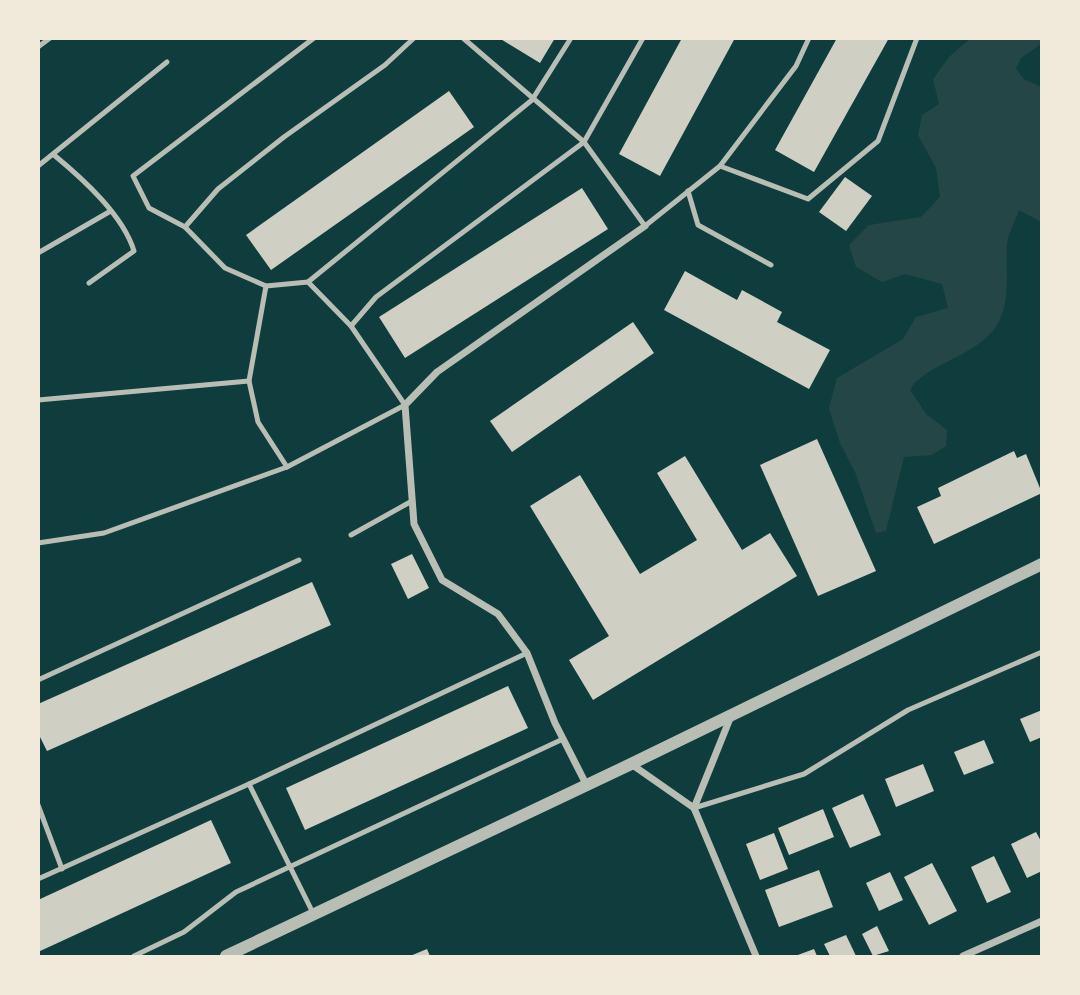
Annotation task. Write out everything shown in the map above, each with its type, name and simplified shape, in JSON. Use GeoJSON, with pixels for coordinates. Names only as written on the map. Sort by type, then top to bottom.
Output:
{"type":"FeatureCollection","features":[{"type":"Feature","properties":{"kind":"street"},"geometry":{"type":"LineString","coordinates":[[587,786],[563,739],[527,653],[498,614],[442,580],[414,524],[405,405],[437,372],[645,226]]}},
{"type":"Feature","properties":{"kind":"street"},"geometry":{"type":"LineString","coordinates":[[226,957],[587,786],[1041,564]]}},
{"type":"Feature","properties":{"kind":"street"},"geometry":{"type":"LineString","coordinates":[[694,808],[731,715]]}},
{"type":"Feature","properties":{"kind":"street"},"geometry":{"type":"LineString","coordinates":[[631,764],[694,808],[756,957]]}},
{"type":"Feature","properties":{"kind":"street"},"geometry":{"type":"LineString","coordinates":[[963,957],[1041,921]]}},
{"type":"Feature","properties":{"kind":"lane"},"geometry":{"type":"LineString","coordinates":[[38,47],[50,38]]}},
{"type":"Feature","properties":{"kind":"lane"},"geometry":{"type":"LineString","coordinates":[[314,38],[133,176],[149,208],[185,228],[225,268],[265,286],[308,282],[532,100],[571,38]]}},
{"type":"Feature","properties":{"kind":"lane"},"geometry":{"type":"LineString","coordinates":[[185,228],[218,189],[284,137],[385,65],[414,38]]}},
{"type":"Feature","properties":{"kind":"lane"},"geometry":{"type":"LineString","coordinates":[[464,38],[532,100],[584,142],[645,226],[720,166],[796,66],[809,38]]}},
{"type":"Feature","properties":{"kind":"lane"},"geometry":{"type":"LineString","coordinates":[[351,327],[376,297],[584,142],[643,38]]}},
{"type":"Feature","properties":{"kind":"lane"},"geometry":{"type":"LineString","coordinates":[[720,166],[808,199],[878,141],[917,38]]}},
{"type":"Feature","properties":{"kind":"lane"},"geometry":{"type":"LineString","coordinates":[[38,166],[167,62]]}},
{"type":"Feature","properties":{"kind":"lane"},"geometry":{"type":"LineString","coordinates":[[54,155],[86,181],[128,233],[134,251],[89,283]]}},
{"type":"Feature","properties":{"kind":"lane"},"geometry":{"type":"LineString","coordinates":[[688,191],[698,225],[771,265]]}},
{"type":"Feature","properties":{"kind":"lane"},"geometry":{"type":"LineString","coordinates":[[38,253],[109,212]]}},
{"type":"Feature","properties":{"kind":"lane"},"geometry":{"type":"LineString","coordinates":[[38,542],[104,533],[287,467],[405,405],[351,327],[308,282]]}},
{"type":"Feature","properties":{"kind":"lane"},"geometry":{"type":"LineString","coordinates":[[265,286],[249,381],[258,422],[287,467]]}},
{"type":"Feature","properties":{"kind":"lane"},"geometry":{"type":"LineString","coordinates":[[38,400],[249,381]]}},
{"type":"Feature","properties":{"kind":"lane"},"geometry":{"type":"LineString","coordinates":[[351,535],[412,502]]}},
{"type":"Feature","properties":{"kind":"lane"},"geometry":{"type":"LineString","coordinates":[[38,680],[299,560]]}},
{"type":"Feature","properties":{"kind":"lane"},"geometry":{"type":"LineString","coordinates":[[694,808],[804,774],[908,710],[1041,652]]}},
{"type":"Feature","properties":{"kind":"lane"},"geometry":{"type":"LineString","coordinates":[[38,879],[249,784],[527,653]]}},
{"type":"Feature","properties":{"kind":"lane"},"geometry":{"type":"LineString","coordinates":[[134,957],[184,932],[236,891],[563,739]]}},
{"type":"Feature","properties":{"kind":"lane"},"geometry":{"type":"LineString","coordinates":[[249,784],[314,915]]}},
{"type":"Feature","properties":{"kind":"lane"},"geometry":{"type":"LineString","coordinates":[[38,805],[62,869]]}},
{"type":"Feature","properties":{"kind":"shaded area"},"geometry":{"type":"Polygon","coordinates":[[[971,38],[1041,39],[1041,44],[1021,58],[1016,69],[1024,79],[1041,87],[1041,222],[1019,210],[1007,245],[1005,302],[998,323],[991,333],[971,349],[924,375],[910,390],[926,414],[947,430],[946,446],[932,455],[904,457],[886,531],[876,533],[829,408],[837,378],[903,339],[916,317],[948,308],[942,284],[905,274],[882,282],[856,267],[849,245],[869,225],[921,217],[940,197],[936,168],[918,135],[922,115],[939,104],[933,79],[949,57],[971,38]]]}},
{"type":"Feature","properties":{"kind":"building"},"geometry":{"type":"Polygon","coordinates":[[[499,38],[555,38],[540,63],[499,38]]]}},
{"type":"Feature","properties":{"kind":"building"},"geometry":{"type":"Polygon","coordinates":[[[682,38],[735,38],[660,176],[619,154],[682,38]]]}},
{"type":"Feature","properties":{"kind":"building"},"geometry":{"type":"Polygon","coordinates":[[[837,38],[889,38],[814,172],[775,150],[837,38]]]}},
{"type":"Feature","properties":{"kind":"building"},"geometry":{"type":"Polygon","coordinates":[[[449,91],[474,127],[271,270],[246,235],[449,91]]]}},
{"type":"Feature","properties":{"kind":"building"},"geometry":{"type":"Polygon","coordinates":[[[845,177],[872,196],[846,231],[819,212],[845,177]]]}},
{"type":"Feature","properties":{"kind":"building"},"geometry":{"type":"Polygon","coordinates":[[[582,188],[608,229],[405,358],[379,317],[582,188]]]}},
{"type":"Feature","properties":{"kind":"building"},"geometry":{"type":"Polygon","coordinates":[[[685,271],[737,300],[742,290],[782,312],[777,322],[830,350],[809,389],[664,310],[685,271]]]}},
{"type":"Feature","properties":{"kind":"building"},"geometry":{"type":"Polygon","coordinates":[[[633,322],[654,353],[512,452],[490,421],[633,322]]]}},
{"type":"Feature","properties":{"kind":"building"},"geometry":{"type":"Polygon","coordinates":[[[817,439],[876,571],[818,596],[760,465],[817,439]]]}},
{"type":"Feature","properties":{"kind":"building"},"geometry":{"type":"Polygon","coordinates":[[[1014,451],[1017,458],[1026,454],[1042,493],[934,544],[917,507],[941,496],[938,488],[1014,451]]]}},
{"type":"Feature","properties":{"kind":"building"},"geometry":{"type":"Polygon","coordinates":[[[685,456],[742,550],[770,533],[797,576],[593,700],[569,660],[609,636],[530,506],[580,475],[640,574],[697,540],[657,473],[685,456]]]}},
{"type":"Feature","properties":{"kind":"building"},"geometry":{"type":"Polygon","coordinates":[[[412,554],[429,588],[408,599],[391,564],[412,554]]]}},
{"type":"Feature","properties":{"kind":"building"},"geometry":{"type":"Polygon","coordinates":[[[312,582],[331,625],[47,751],[38,733],[38,704],[312,582]]]}},
{"type":"Feature","properties":{"kind":"building"},"geometry":{"type":"Polygon","coordinates":[[[508,686],[528,728],[305,830],[286,788],[508,686]]]}},
{"type":"Feature","properties":{"kind":"building"},"geometry":{"type":"Polygon","coordinates":[[[1042,710],[1042,737],[1030,742],[1020,719],[1042,710]]]}},
{"type":"Feature","properties":{"kind":"building"},"geometry":{"type":"Polygon","coordinates":[[[984,740],[994,763],[964,775],[954,752],[984,740]]]}},
{"type":"Feature","properties":{"kind":"building"},"geometry":{"type":"Polygon","coordinates":[[[923,764],[934,791],[896,807],[885,779],[923,764]]]}},
{"type":"Feature","properties":{"kind":"building"},"geometry":{"type":"Polygon","coordinates":[[[863,794],[881,835],[850,848],[832,808],[863,794]]]}},
{"type":"Feature","properties":{"kind":"building"},"geometry":{"type":"Polygon","coordinates":[[[823,809],[834,837],[789,855],[778,828],[823,809]]]}},
{"type":"Feature","properties":{"kind":"building"},"geometry":{"type":"Polygon","coordinates":[[[211,820],[231,863],[38,952],[38,900],[211,820]]]}},
{"type":"Feature","properties":{"kind":"building"},"geometry":{"type":"Polygon","coordinates":[[[1036,832],[1042,843],[1042,871],[1027,878],[1011,844],[1036,832]]]}},
{"type":"Feature","properties":{"kind":"building"},"geometry":{"type":"Polygon","coordinates":[[[774,833],[788,869],[760,880],[746,844],[774,833]]]}},
{"type":"Feature","properties":{"kind":"building"},"geometry":{"type":"Polygon","coordinates":[[[994,856],[1011,892],[987,903],[971,867],[994,856]]]}},
{"type":"Feature","properties":{"kind":"building"},"geometry":{"type":"Polygon","coordinates":[[[932,863],[957,911],[929,925],[904,877],[932,863]]]}},
{"type":"Feature","properties":{"kind":"building"},"geometry":{"type":"Polygon","coordinates":[[[819,870],[833,907],[779,927],[765,890],[819,870]]]}},
{"type":"Feature","properties":{"kind":"building"},"geometry":{"type":"Polygon","coordinates":[[[890,872],[903,900],[879,911],[866,883],[890,872]]]}},
{"type":"Feature","properties":{"kind":"building"},"geometry":{"type":"Polygon","coordinates":[[[877,926],[889,951],[873,956],[862,934],[877,926]]]}},
{"type":"Feature","properties":{"kind":"building"},"geometry":{"type":"Polygon","coordinates":[[[846,935],[856,956],[830,956],[824,944],[846,935]]]}},
{"type":"Feature","properties":{"kind":"building"},"geometry":{"type":"Polygon","coordinates":[[[427,949],[430,956],[410,956],[427,949]]]}},
{"type":"Feature","properties":{"kind":"building"},"geometry":{"type":"Polygon","coordinates":[[[814,949],[817,956],[795,956],[814,949]]]}}]}
